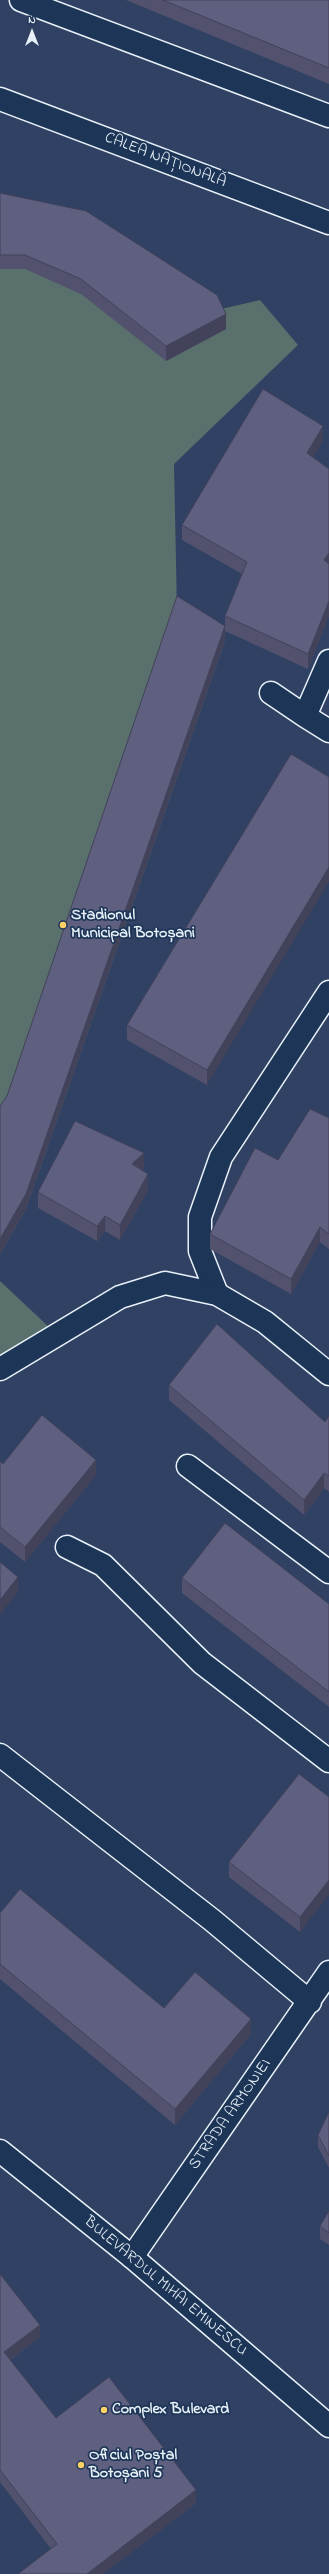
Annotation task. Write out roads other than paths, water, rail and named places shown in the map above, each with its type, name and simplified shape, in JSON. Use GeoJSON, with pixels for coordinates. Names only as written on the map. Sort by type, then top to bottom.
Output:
{"type":"FeatureCollection","features":[{"type":"Feature","properties":{"kind":"street"},"geometry":{"type":"LineString","coordinates":[[21,0],[329,116]]}},
{"type":"Feature","properties":{"kind":"street","name":"CALEA NAȚIONALĂ"},"geometry":{"type":"LineString","coordinates":[[0,99],[329,223]]}},
{"type":"Feature","properties":{"kind":"street"},"geometry":{"type":"LineString","coordinates":[[305,716],[329,661]]}},
{"type":"Feature","properties":{"kind":"street"},"geometry":{"type":"LineString","coordinates":[[271,693],[329,731]]}},
{"type":"Feature","properties":{"kind":"street"},"geometry":{"type":"LineString","coordinates":[[217,1294],[200,1251],[200,1217],[221,1157],[329,992]]}},
{"type":"Feature","properties":{"kind":"street"},"geometry":{"type":"LineString","coordinates":[[0,1369],[120,1297],[166,1283],[217,1294],[265,1322],[329,1374]]}},
{"type":"Feature","properties":{"kind":"street"},"geometry":{"type":"LineString","coordinates":[[188,1466],[329,1572]]}},
{"type":"Feature","properties":{"kind":"street"},"geometry":{"type":"LineString","coordinates":[[67,1547],[103,1565],[202,1664],[329,1761]]}},
{"type":"Feature","properties":{"kind":"street"},"geometry":{"type":"LineString","coordinates":[[0,1755],[212,1920],[310,2002]]}},
{"type":"Feature","properties":{"kind":"street","name":"STRADA ARMONIEI"},"geometry":{"type":"LineString","coordinates":[[132,2257],[310,2002],[329,1972]]}},
{"type":"Feature","properties":{"kind":"street","name":"BULEVARDUL MIHAI EMINESCU"},"geometry":{"type":"LineString","coordinates":[[0,2151],[132,2257],[329,2426]]}},
{"type":"Feature","properties":{"kind":"place","name":"Stadionul Municipal Botoșani"},"geometry":{"type":"Point","coordinates":[63,925]}},
{"type":"Feature","properties":{"kind":"place","name":"Complex Bulevard"},"geometry":{"type":"Point","coordinates":[104,2410]}},
{"type":"Feature","properties":{"kind":"place","name":"Oficiul Poștal Botoșani 5"},"geometry":{"type":"Point","coordinates":[81,2465]}}]}
